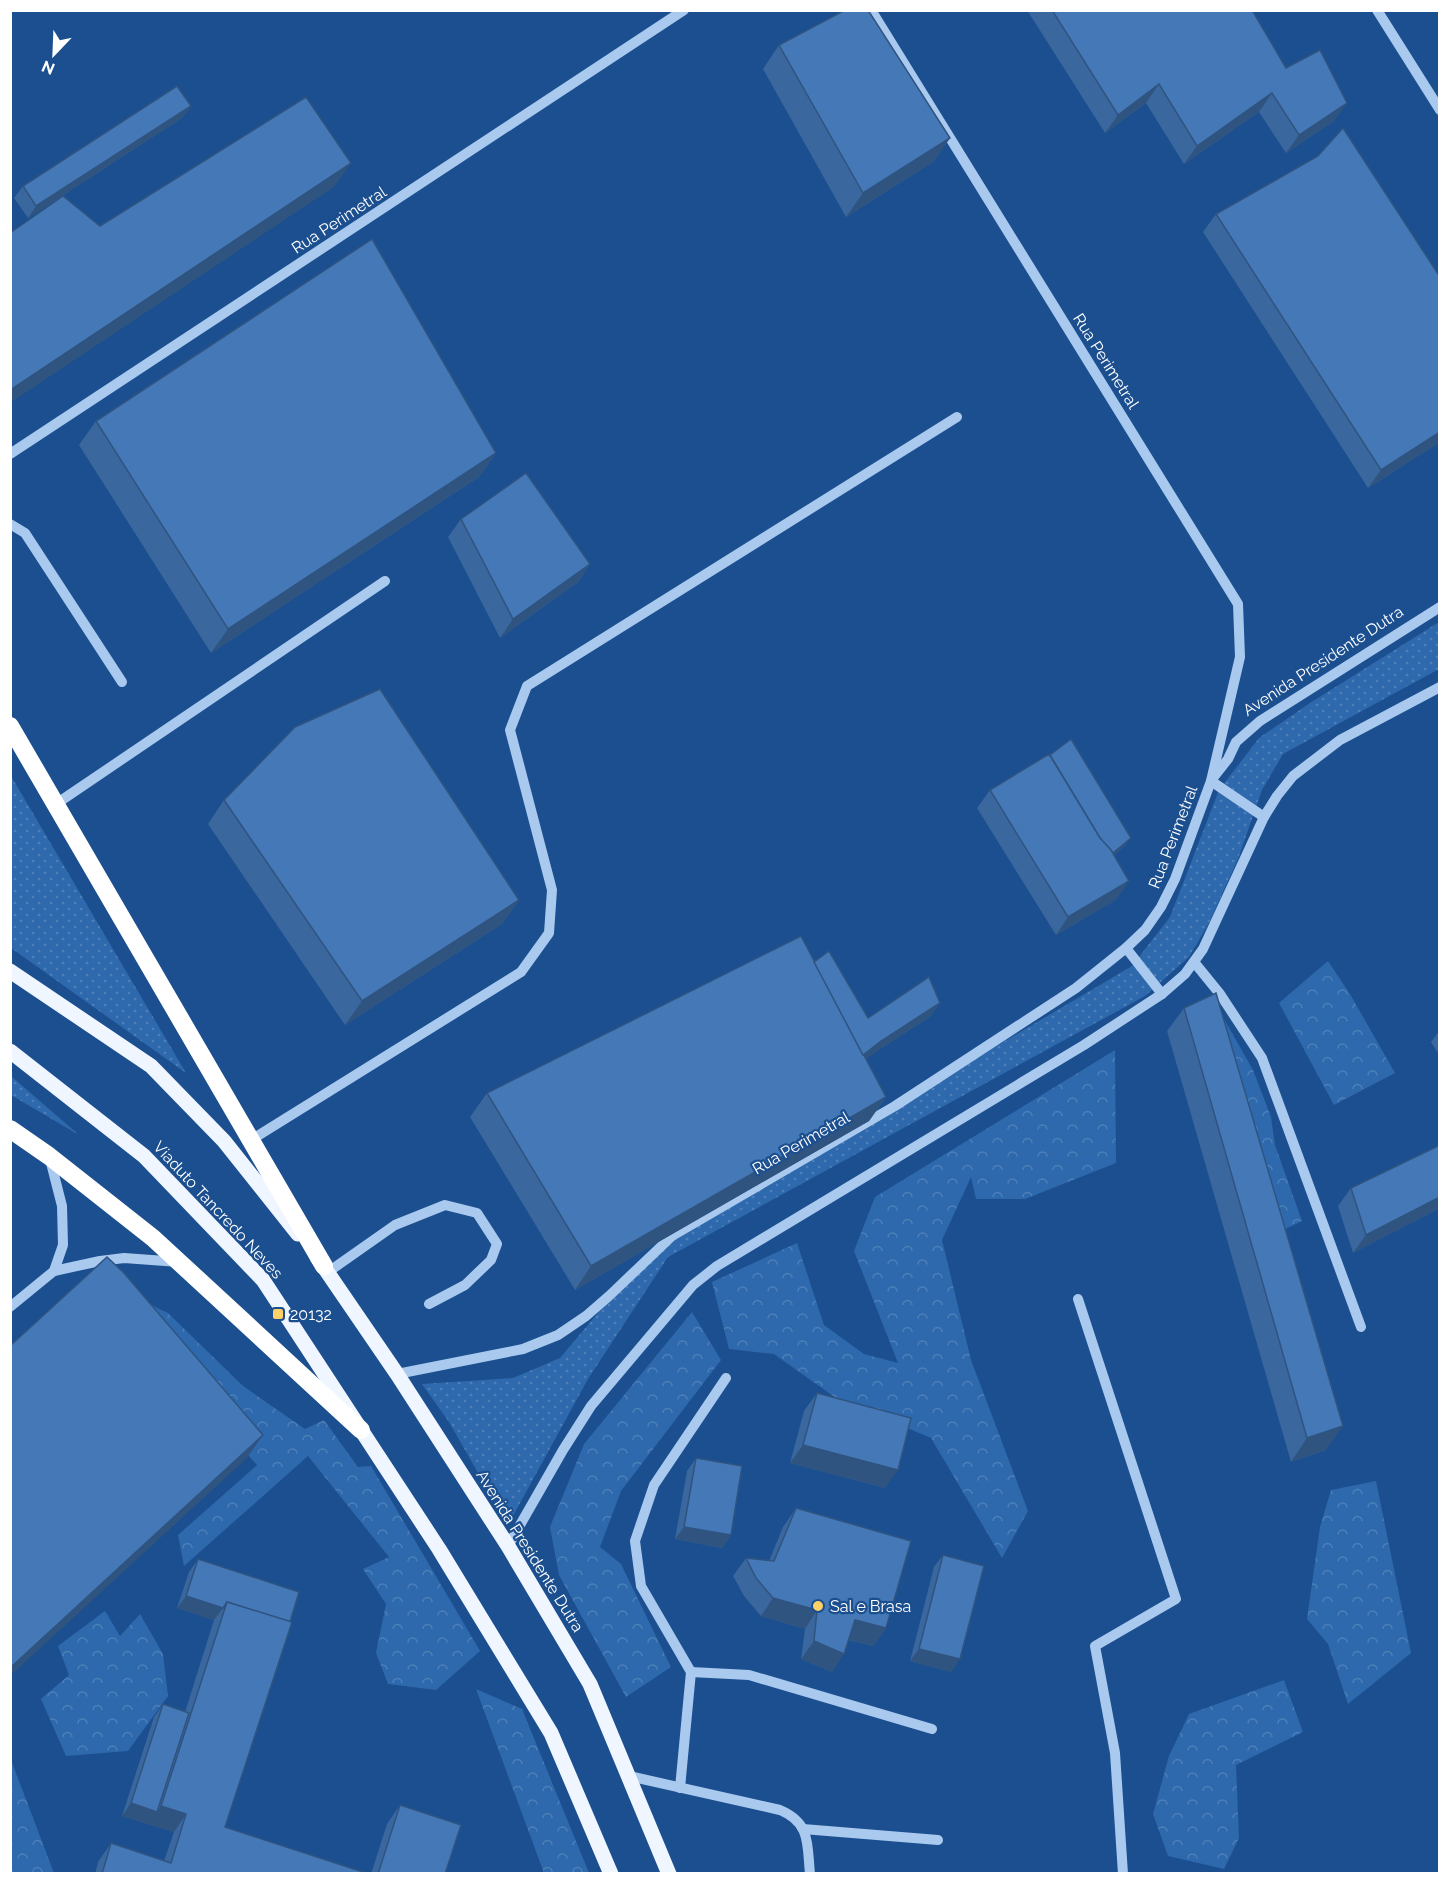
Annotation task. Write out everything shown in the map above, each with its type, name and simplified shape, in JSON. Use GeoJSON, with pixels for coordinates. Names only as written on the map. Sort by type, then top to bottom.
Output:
{"type":"FeatureCollection","features":[{"type":"Feature","properties":{"kind":"highway"},"geometry":{"type":"LineString","coordinates":[[10,726],[326,1269]]}},
{"type":"Feature","properties":{"kind":"highway"},"geometry":{"type":"LineString","coordinates":[[10,1129],[49,1156],[153,1238],[361,1430]]}},
{"type":"Feature","properties":{"kind":"main road"},"geometry":{"type":"LineString","coordinates":[[10,971],[151,1066],[224,1141],[326,1269]]}},
{"type":"Feature","properties":{"kind":"main road","name":"Viaduto Tancredo Neves"},"geometry":{"type":"LineString","coordinates":[[10,1051],[144,1156],[263,1280],[361,1430]]}},
{"type":"Feature","properties":{"kind":"main road","name":"Avenida Presidente Dutra"},"geometry":{"type":"LineString","coordinates":[[326,1269],[508,1546],[590,1684],[669,1874]]}},
{"type":"Feature","properties":{"kind":"main road"},"geometry":{"type":"LineString","coordinates":[[361,1430],[439,1549],[550,1733],[611,1874]]}},
{"type":"Feature","properties":{"kind":"street","name":"Rua Perimetral"},"geometry":{"type":"LineString","coordinates":[[10,454],[684,10]]}},
{"type":"Feature","properties":{"kind":"street","name":"Rua Perimetral"},"geometry":{"type":"LineString","coordinates":[[397,1374],[523,1349],[558,1335],[586,1316],[672,1236],[895,1106],[1076,988],[1145,930],[1161,907],[1175,879],[1211,781],[1240,657],[1238,604],[871,10]]}},
{"type":"Feature","properties":{"kind":"street"},"geometry":{"type":"LineString","coordinates":[[1377,10],[1440,110]]}},
{"type":"Feature","properties":{"kind":"street"},"geometry":{"type":"LineString","coordinates":[[250,1140],[520,972],[549,933],[552,890],[510,730],[527,686],[957,417]]}},
{"type":"Feature","properties":{"kind":"street"},"geometry":{"type":"LineString","coordinates":[[10,524],[25,532],[122,682]]}},
{"type":"Feature","properties":{"kind":"street"},"geometry":{"type":"LineString","coordinates":[[56,804],[385,581]]}},
{"type":"Feature","properties":{"kind":"street","name":"Avenida Presidente Dutra"},"geometry":{"type":"LineString","coordinates":[[1211,781],[1228,759],[1236,742],[1260,721],[1440,607]]}},
{"type":"Feature","properties":{"kind":"street"},"geometry":{"type":"LineString","coordinates":[[508,1546],[591,1406],[636,1351],[703,1276],[1084,1046],[1162,994],[1185,974],[1203,949],[1264,817],[1293,776],[1340,740],[1440,687]]}},
{"type":"Feature","properties":{"kind":"street"},"geometry":{"type":"LineString","coordinates":[[1211,781],[1264,817]]}},
{"type":"Feature","properties":{"kind":"street"},"geometry":{"type":"LineString","coordinates":[[1126,948],[1162,994]]}},
{"type":"Feature","properties":{"kind":"street"},"geometry":{"type":"LineString","coordinates":[[1194,962],[1220,994],[1262,1058],[1361,1327]]}},
{"type":"Feature","properties":{"kind":"street"},"geometry":{"type":"LineString","coordinates":[[49,1156],[62,1206],[63,1245],[54,1271]]}},
{"type":"Feature","properties":{"kind":"street"},"geometry":{"type":"LineString","coordinates":[[326,1269],[395,1225],[445,1205],[477,1213],[497,1244],[491,1260],[465,1285],[429,1304]]}},
{"type":"Feature","properties":{"kind":"street"},"geometry":{"type":"LineString","coordinates":[[10,1307],[54,1271],[124,1258],[179,1262]]}},
{"type":"Feature","properties":{"kind":"street"},"geometry":{"type":"LineString","coordinates":[[1078,1299],[1176,1599],[1095,1646],[1114,1753],[1123,1874]]}},
{"type":"Feature","properties":{"kind":"street"},"geometry":{"type":"LineString","coordinates":[[680,1788],[691,1672],[641,1586],[635,1541],[654,1485],[726,1378]]}},
{"type":"Feature","properties":{"kind":"street"},"geometry":{"type":"LineString","coordinates":[[691,1672],[749,1675],[932,1729]]}},
{"type":"Feature","properties":{"kind":"street"},"geometry":{"type":"LineString","coordinates":[[629,1776],[780,1810],[791,1815],[800,1821],[803,1829],[810,1874]]}},
{"type":"Feature","properties":{"kind":"street"},"geometry":{"type":"LineString","coordinates":[[803,1829],[938,1840]]}},
{"type":"Feature","properties":{"kind":"green space"},"geometry":{"type":"Polygon","coordinates":[[[1439,622],[1439,669],[1283,754],[1262,790],[1238,859],[1209,923],[1189,957],[1145,996],[668,1257],[588,1379],[508,1525],[449,1422],[422,1384],[513,1378],[560,1358],[651,1250],[1132,966],[1170,917],[1219,790],[1259,738],[1439,622]]]}},
{"type":"Feature","properties":{"kind":"green space"},"geometry":{"type":"Polygon","coordinates":[[[11,776],[186,1073],[11,948],[11,776]]]}},
{"type":"Feature","properties":{"kind":"green space"},"geometry":{"type":"Polygon","coordinates":[[[1328,961],[1350,994],[1395,1073],[1334,1105],[1279,1003],[1328,961]]]}},
{"type":"Feature","properties":{"kind":"green space"},"geometry":{"type":"Polygon","coordinates":[[[1220,1012],[1253,1070],[1271,1117],[1275,1145],[1302,1221],[1265,1239],[1220,1012]]]}},
{"type":"Feature","properties":{"kind":"green space"},"geometry":{"type":"Polygon","coordinates":[[[1115,1050],[1116,1163],[1025,1199],[976,1199],[971,1177],[942,1240],[971,1360],[1028,1511],[1002,1558],[931,1438],[836,1398],[774,1354],[729,1349],[712,1282],[797,1243],[824,1325],[864,1354],[898,1363],[854,1251],[875,1197],[1115,1050]]]}},
{"type":"Feature","properties":{"kind":"green space"},"geometry":{"type":"Polygon","coordinates":[[[11,1076],[79,1135],[11,1095],[11,1076]]]}},
{"type":"Feature","properties":{"kind":"green space"},"geometry":{"type":"Polygon","coordinates":[[[106,1296],[141,1300],[168,1313],[243,1386],[305,1429],[324,1420],[358,1467],[371,1466],[480,1651],[436,1690],[388,1684],[376,1653],[386,1604],[363,1569],[389,1557],[308,1456],[184,1566],[178,1535],[257,1465],[106,1296]]]}},
{"type":"Feature","properties":{"kind":"green space"},"geometry":{"type":"Polygon","coordinates":[[[692,1312],[721,1360],[621,1491],[600,1547],[621,1564],[671,1667],[626,1697],[559,1575],[550,1527],[584,1444],[692,1312]]]}},
{"type":"Feature","properties":{"kind":"green space"},"geometry":{"type":"Polygon","coordinates":[[[1376,1481],[1411,1653],[1348,1704],[1328,1644],[1307,1619],[1320,1527],[1331,1490],[1376,1481]]]}},
{"type":"Feature","properties":{"kind":"green space"},"geometry":{"type":"Polygon","coordinates":[[[105,1611],[120,1636],[140,1614],[163,1654],[168,1696],[128,1751],[66,1756],[41,1699],[69,1675],[58,1646],[105,1611]]]}},
{"type":"Feature","properties":{"kind":"green space"},"geometry":{"type":"Polygon","coordinates":[[[1284,1680],[1303,1732],[1236,1765],[1239,1838],[1224,1869],[1168,1856],[1153,1814],[1169,1756],[1189,1714],[1284,1680]]]}},
{"type":"Feature","properties":{"kind":"green space"},"geometry":{"type":"Polygon","coordinates":[[[476,1689],[522,1709],[589,1873],[544,1873],[476,1689]]]}},
{"type":"Feature","properties":{"kind":"green space"},"geometry":{"type":"Polygon","coordinates":[[[11,1760],[54,1873],[11,1873],[11,1760]]]}},
{"type":"Feature","properties":{"kind":"building"},"geometry":{"type":"Polygon","coordinates":[[[845,10],[868,10],[950,138],[863,193],[779,45],[845,10]]]}},
{"type":"Feature","properties":{"kind":"building"},"geometry":{"type":"Polygon","coordinates":[[[1052,10],[1252,10],[1286,68],[1320,50],[1347,103],[1299,135],[1272,93],[1197,146],[1159,84],[1118,115],[1052,10]]]}},
{"type":"Feature","properties":{"kind":"building"},"geometry":{"type":"Polygon","coordinates":[[[177,86],[191,106],[36,206],[23,186],[177,86]]]}},
{"type":"Feature","properties":{"kind":"building"},"geometry":{"type":"Polygon","coordinates":[[[306,97],[351,163],[10,390],[10,233],[63,196],[100,226],[306,97]]]}},
{"type":"Feature","properties":{"kind":"building"},"geometry":{"type":"Polygon","coordinates":[[[1343,128],[1440,277],[1440,432],[1381,470],[1216,214],[1318,156],[1343,128]]]}},
{"type":"Feature","properties":{"kind":"building"},"geometry":{"type":"Polygon","coordinates":[[[372,239],[496,453],[228,629],[96,421],[372,239]]]}},
{"type":"Feature","properties":{"kind":"building"},"geometry":{"type":"Polygon","coordinates":[[[526,473],[590,564],[513,619],[461,519],[526,473]]]}},
{"type":"Feature","properties":{"kind":"building"},"geometry":{"type":"Polygon","coordinates":[[[380,689],[519,900],[362,1001],[224,800],[295,727],[380,689]]]}},
{"type":"Feature","properties":{"kind":"building"},"geometry":{"type":"Polygon","coordinates":[[[1071,739],[1131,838],[1113,853],[1100,838],[1050,755],[1071,739]]]}},
{"type":"Feature","properties":{"kind":"building"},"geometry":{"type":"Polygon","coordinates":[[[1049,754],[1129,881],[1068,917],[990,790],[1049,754]]]}},
{"type":"Feature","properties":{"kind":"building"},"geometry":{"type":"Polygon","coordinates":[[[801,936],[886,1097],[591,1266],[487,1093],[801,936]]]}},
{"type":"Feature","properties":{"kind":"building"},"geometry":{"type":"Polygon","coordinates":[[[829,951],[868,1018],[929,977],[940,1003],[863,1055],[814,962],[829,951]]]}},
{"type":"Feature","properties":{"kind":"building"},"geometry":{"type":"Polygon","coordinates":[[[1216,993],[1343,1426],[1307,1438],[1184,1008],[1216,993]]]}},
{"type":"Feature","properties":{"kind":"building"},"geometry":{"type":"Polygon","coordinates":[[[1440,1145],[1440,1197],[1366,1235],[1351,1188],[1440,1145]]]}},
{"type":"Feature","properties":{"kind":"building"},"geometry":{"type":"Polygon","coordinates":[[[107,1257],[123,1272],[263,1435],[10,1668],[10,1346],[107,1257]]]}},
{"type":"Feature","properties":{"kind":"building"},"geometry":{"type":"Polygon","coordinates":[[[817,1393],[911,1418],[898,1470],[803,1445],[817,1393]]]}},
{"type":"Feature","properties":{"kind":"building"},"geometry":{"type":"Polygon","coordinates":[[[696,1458],[742,1466],[731,1535],[684,1527],[696,1458]]]}},
{"type":"Feature","properties":{"kind":"building","name":"Sal e Brasa"},"geometry":{"type":"Polygon","coordinates":[[[796,1508],[911,1541],[886,1628],[855,1620],[844,1654],[814,1641],[817,1610],[773,1598],[756,1578],[746,1558],[774,1561],[796,1508]]]}},
{"type":"Feature","properties":{"kind":"building"},"geometry":{"type":"Polygon","coordinates":[[[943,1555],[984,1566],[960,1659],[919,1649],[943,1555]]]}},
{"type":"Feature","properties":{"kind":"building"},"geometry":{"type":"Polygon","coordinates":[[[198,1559],[299,1592],[290,1622],[227,1602],[223,1608],[186,1596],[198,1559]]]}},
{"type":"Feature","properties":{"kind":"building"},"geometry":{"type":"Polygon","coordinates":[[[227,1602],[292,1622],[225,1827],[369,1874],[102,1874],[111,1843],[171,1863],[186,1814],[161,1806],[227,1602]]]}},
{"type":"Feature","properties":{"kind":"building"},"geometry":{"type":"Polygon","coordinates":[[[163,1704],[189,1713],[157,1812],[131,1803],[163,1704]]]}},
{"type":"Feature","properties":{"kind":"building"},"geometry":{"type":"Polygon","coordinates":[[[400,1805],[461,1825],[445,1874],[378,1874],[400,1805]]]}},
{"type":"Feature","properties":{"kind":"place","name":"20132"},"geometry":{"type":"Point","coordinates":[278,1314]}},
{"type":"Feature","properties":{"kind":"place","name":"Sal e Brasa"},"geometry":{"type":"Point","coordinates":[818,1606]}}]}
